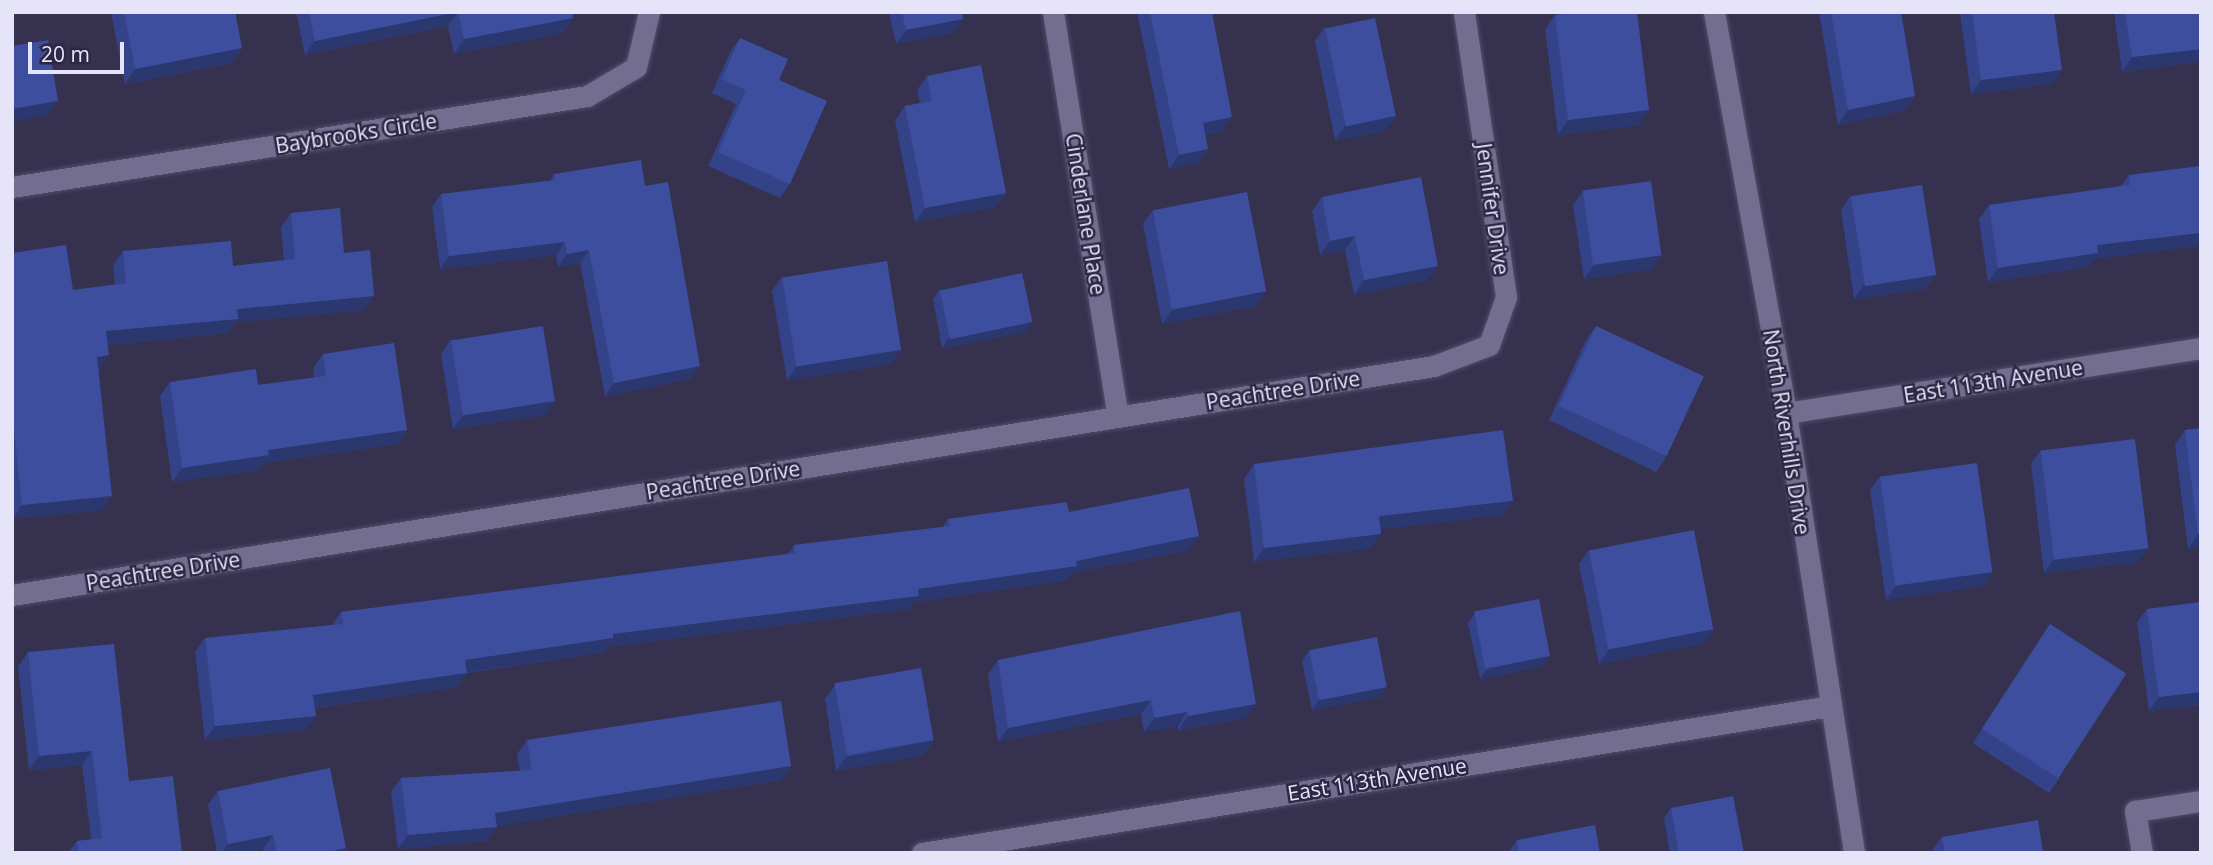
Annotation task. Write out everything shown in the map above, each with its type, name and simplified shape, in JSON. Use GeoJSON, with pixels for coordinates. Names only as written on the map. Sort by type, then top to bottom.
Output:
{"type":"FeatureCollection","features":[{"type":"Feature","properties":{"kind":"street","name":"Baybrooks Circle"},"geometry":{"type":"LineString","coordinates":[[12,187],[587,96],[636,67],[649,12]]}},
{"type":"Feature","properties":{"kind":"street","name":"Cinderlane Place"},"geometry":{"type":"LineString","coordinates":[[1053,12],[1118,416]]}},
{"type":"Feature","properties":{"kind":"street","name":"Jennifer Drive"},"geometry":{"type":"LineString","coordinates":[[1434,366],[1489,345],[1506,297],[1464,12]]}},
{"type":"Feature","properties":{"kind":"street","name":"North Riverhills Drive"},"geometry":{"type":"LineString","coordinates":[[1714,12],[1786,414],[1854,853]]}},
{"type":"Feature","properties":{"kind":"street","name":"East 113th Avenue"},"geometry":{"type":"LineString","coordinates":[[1786,414],[2201,348]]}},
{"type":"Feature","properties":{"kind":"street","name":"Peachtree Drive"},"geometry":{"type":"LineString","coordinates":[[12,595],[1434,366]]}},
{"type":"Feature","properties":{"kind":"street","name":"East 113th Avenue"},"geometry":{"type":"LineString","coordinates":[[922,853],[1831,706]]}},
{"type":"Feature","properties":{"kind":"street"},"geometry":{"type":"LineString","coordinates":[[2142,853],[2135,811],[2201,801]]}},
{"type":"Feature","properties":{"kind":"building"},"geometry":{"type":"Polygon","coordinates":[[[124,12],[235,12],[242,48],[135,69],[124,12]]]}},
{"type":"Feature","properties":{"kind":"building"},"geometry":{"type":"Polygon","coordinates":[[[309,12],[457,12],[315,41],[309,12]]]}},
{"type":"Feature","properties":{"kind":"building"},"geometry":{"type":"Polygon","coordinates":[[[458,12],[572,12],[573,18],[464,39],[458,12]]]}},
{"type":"Feature","properties":{"kind":"building"},"geometry":{"type":"Polygon","coordinates":[[[902,12],[962,12],[963,19],[906,30],[902,12]]]}},
{"type":"Feature","properties":{"kind":"building"},"geometry":{"type":"Polygon","coordinates":[[[1150,12],[1212,12],[1232,117],[1203,123],[1208,149],[1179,155],[1150,12]]]}},
{"type":"Feature","properties":{"kind":"building"},"geometry":{"type":"Polygon","coordinates":[[[1637,12],[1649,110],[1568,120],[1555,15],[1637,12]]]}},
{"type":"Feature","properties":{"kind":"building"},"geometry":{"type":"Polygon","coordinates":[[[1831,12],[1901,12],[1915,96],[1848,110],[1831,12]]]}},
{"type":"Feature","properties":{"kind":"building"},"geometry":{"type":"Polygon","coordinates":[[[1972,12],[2054,12],[2062,70],[1981,80],[1972,12]]]}},
{"type":"Feature","properties":{"kind":"building"},"geometry":{"type":"Polygon","coordinates":[[[2125,12],[2201,12],[2201,49],[2132,57],[2125,12]]]}},
{"type":"Feature","properties":{"kind":"building"},"geometry":{"type":"Polygon","coordinates":[[[1375,18],[1396,116],[1346,126],[1325,29],[1375,18]]]}},
{"type":"Feature","properties":{"kind":"building"},"geometry":{"type":"Polygon","coordinates":[[[740,38],[788,59],[779,80],[827,101],[790,184],[718,152],[746,90],[722,79],[740,38]]]}},
{"type":"Feature","properties":{"kind":"building"},"geometry":{"type":"Polygon","coordinates":[[[48,40],[58,101],[12,109],[12,46],[48,40]]]}},
{"type":"Feature","properties":{"kind":"building"},"geometry":{"type":"Polygon","coordinates":[[[981,65],[1006,193],[925,208],[905,106],[932,101],[927,76],[981,65]]]}},
{"type":"Feature","properties":{"kind":"building"},"geometry":{"type":"Polygon","coordinates":[[[641,160],[645,186],[668,182],[700,366],[614,383],[589,250],[567,254],[565,242],[449,256],[441,194],[555,180],[554,174],[641,160]]]}},
{"type":"Feature","properties":{"kind":"building"},"geometry":{"type":"Polygon","coordinates":[[[2201,166],[2201,233],[2097,245],[2098,253],[1998,268],[1989,205],[2130,185],[2129,175],[2201,166]]]}},
{"type":"Feature","properties":{"kind":"building"},"geometry":{"type":"Polygon","coordinates":[[[1421,177],[1438,266],[1364,280],[1355,236],[1330,241],[1322,197],[1421,177]]]}},
{"type":"Feature","properties":{"kind":"building"},"geometry":{"type":"Polygon","coordinates":[[[1651,181],[1661,255],[1593,265],[1583,191],[1651,181]]]}},
{"type":"Feature","properties":{"kind":"building"},"geometry":{"type":"Polygon","coordinates":[[[1922,185],[1936,275],[1865,286],[1851,196],[1922,185]]]}},
{"type":"Feature","properties":{"kind":"building"},"geometry":{"type":"Polygon","coordinates":[[[1247,192],[1266,291],[1172,309],[1153,210],[1247,192]]]}},
{"type":"Feature","properties":{"kind":"building"},"geometry":{"type":"Polygon","coordinates":[[[340,208],[344,253],[370,250],[374,296],[237,309],[238,319],[106,331],[109,355],[97,357],[112,496],[22,505],[12,411],[12,253],[66,245],[73,290],[126,283],[123,251],[231,241],[233,266],[295,259],[291,213],[340,208]]]}},
{"type":"Feature","properties":{"kind":"building"},"geometry":{"type":"Polygon","coordinates":[[[887,261],[901,350],[796,366],[782,278],[887,261]]]}},
{"type":"Feature","properties":{"kind":"building"},"geometry":{"type":"Polygon","coordinates":[[[1022,273],[1032,322],[950,339],[940,290],[1022,273]]]}},
{"type":"Feature","properties":{"kind":"building"},"geometry":{"type":"Polygon","coordinates":[[[543,326],[555,401],[463,416],[451,341],[543,326]]]}},
{"type":"Feature","properties":{"kind":"building"},"geometry":{"type":"Polygon","coordinates":[[[1596,326],[1704,376],[1667,456],[1559,406],[1596,326]]]}},
{"type":"Feature","properties":{"kind":"building"},"geometry":{"type":"Polygon","coordinates":[[[394,343],[407,430],[268,450],[269,455],[182,468],[170,382],[256,369],[258,385],[326,376],[323,354],[394,343]]]}},
{"type":"Feature","properties":{"kind":"building"},"geometry":{"type":"Polygon","coordinates":[[[2201,428],[2201,534],[2198,534],[2185,430],[2201,428]]]}},
{"type":"Feature","properties":{"kind":"building"},"geometry":{"type":"Polygon","coordinates":[[[1503,430],[1513,501],[1379,516],[1381,534],[1264,548],[1254,464],[1503,430]]]}},
{"type":"Feature","properties":{"kind":"building"},"geometry":{"type":"Polygon","coordinates":[[[2135,439],[2148,548],[2054,560],[2041,451],[2135,439]]]}},
{"type":"Feature","properties":{"kind":"building"},"geometry":{"type":"Polygon","coordinates":[[[1977,463],[1992,572],[1895,586],[1880,477],[1977,463]]]}},
{"type":"Feature","properties":{"kind":"building"},"geometry":{"type":"Polygon","coordinates":[[[1189,488],[1199,536],[1076,561],[1077,566],[918,589],[919,596],[613,634],[613,638],[465,660],[467,673],[313,695],[316,716],[215,726],[205,638],[343,624],[341,612],[795,553],[794,545],[950,526],[948,519],[1067,502],[1069,512],[1189,488]]]}},
{"type":"Feature","properties":{"kind":"building"},"geometry":{"type":"Polygon","coordinates":[[[1694,530],[1713,629],[1608,650],[1589,550],[1694,530]]]}},
{"type":"Feature","properties":{"kind":"building"},"geometry":{"type":"Polygon","coordinates":[[[1539,599],[1550,656],[1485,669],[1474,612],[1539,599]]]}},
{"type":"Feature","properties":{"kind":"building"},"geometry":{"type":"Polygon","coordinates":[[[2201,602],[2201,692],[2159,697],[2147,609],[2201,602]]]}},
{"type":"Feature","properties":{"kind":"building"},"geometry":{"type":"Polygon","coordinates":[[[1240,611],[1256,704],[1188,716],[1187,712],[1154,718],[1151,700],[1008,728],[998,660],[1240,611]]]}},
{"type":"Feature","properties":{"kind":"building"},"geometry":{"type":"Polygon","coordinates":[[[2050,624],[2126,674],[2058,778],[1982,729],[2050,624]]]}},
{"type":"Feature","properties":{"kind":"building"},"geometry":{"type":"Polygon","coordinates":[[[1377,637],[1387,687],[1319,700],[1309,650],[1377,637]]]}},
{"type":"Feature","properties":{"kind":"building"},"geometry":{"type":"Polygon","coordinates":[[[114,644],[129,781],[173,776],[182,853],[78,853],[77,841],[102,838],[92,751],[39,756],[28,652],[114,644]]]}},
{"type":"Feature","properties":{"kind":"building"},"geometry":{"type":"Polygon","coordinates":[[[921,668],[934,740],[847,755],[834,683],[921,668]]]}},
{"type":"Feature","properties":{"kind":"building"},"geometry":{"type":"Polygon","coordinates":[[[781,701],[791,766],[495,813],[497,827],[408,835],[401,778],[532,770],[527,740],[781,701]]]}},
{"type":"Feature","properties":{"kind":"building"},"geometry":{"type":"Polygon","coordinates":[[[330,768],[346,848],[323,853],[277,853],[273,835],[228,844],[218,791],[330,768]]]}},
{"type":"Feature","properties":{"kind":"building"},"geometry":{"type":"Polygon","coordinates":[[[1733,796],[1744,853],[1679,853],[1671,808],[1733,796]]]}},
{"type":"Feature","properties":{"kind":"building"},"geometry":{"type":"Polygon","coordinates":[[[2038,820],[2043,853],[1945,853],[1942,837],[2038,820]]]}},
{"type":"Feature","properties":{"kind":"building"},"geometry":{"type":"Polygon","coordinates":[[[1595,825],[1600,853],[1519,853],[1517,840],[1595,825]]]}}]}
